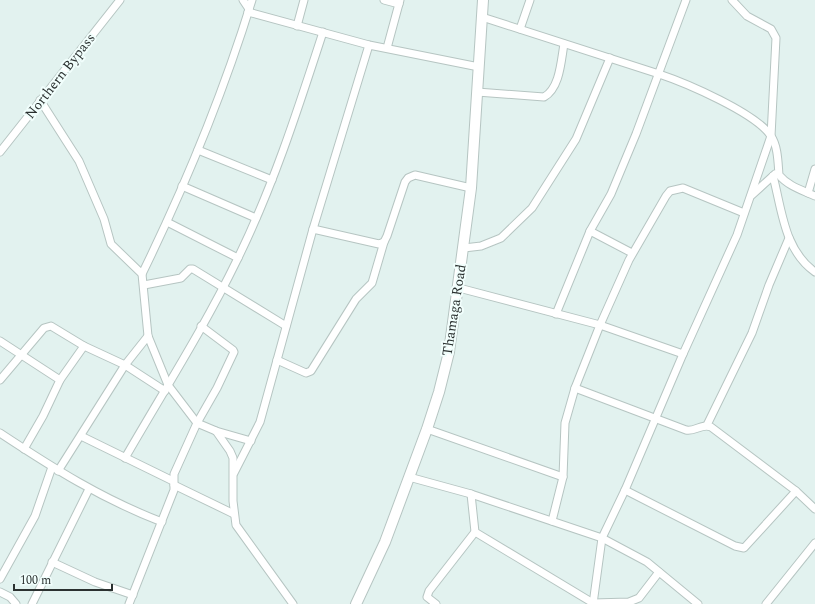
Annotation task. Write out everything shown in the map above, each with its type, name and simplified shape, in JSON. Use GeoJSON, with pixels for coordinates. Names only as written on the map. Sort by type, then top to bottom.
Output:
{"type":"FeatureCollection","features":[{"type":"Feature","properties":{"kind":"main road","name":"Thamaga Road"},"geometry":{"type":"LineString","coordinates":[[356,604],[385,542],[427,429],[439,392],[449,352],[459,288],[471,188],[482,6]]}},
{"type":"Feature","properties":{"kind":"street","name":"Northern Bypass"},"geometry":{"type":"LineString","coordinates":[[0,152],[120,0]]}},
{"type":"Feature","properties":{"kind":"street"},"geometry":{"type":"LineString","coordinates":[[243,0],[249,10],[297,26],[369,45],[479,67]]}},
{"type":"Feature","properties":{"kind":"street"},"geometry":{"type":"LineString","coordinates":[[142,274],[167,222],[198,150],[226,78],[252,0]]}},
{"type":"Feature","properties":{"kind":"street"},"geometry":{"type":"LineString","coordinates":[[297,26],[304,0]]}},
{"type":"Feature","properties":{"kind":"street"},"geometry":{"type":"LineString","coordinates":[[384,0],[399,2],[387,48]]}},
{"type":"Feature","properties":{"kind":"street"},"geometry":{"type":"LineString","coordinates":[[520,29],[530,0]]}},
{"type":"Feature","properties":{"kind":"street"},"geometry":{"type":"LineString","coordinates":[[556,314],[590,231],[611,194],[659,74],[686,0]]}},
{"type":"Feature","properties":{"kind":"street"},"geometry":{"type":"LineString","coordinates":[[593,604],[602,538],[625,490],[683,354],[737,235],[771,136],[776,38],[771,29],[746,16],[732,0]]}},
{"type":"Feature","properties":{"kind":"street"},"geometry":{"type":"LineString","coordinates":[[482,6],[520,29],[679,81],[724,102],[765,129],[771,136],[775,146],[776,173],[789,238],[807,266],[815,272]]}},
{"type":"Feature","properties":{"kind":"street"},"geometry":{"type":"LineString","coordinates":[[125,458],[166,388],[238,258],[272,180],[294,121],[323,32]]}},
{"type":"Feature","properties":{"kind":"street"},"geometry":{"type":"LineString","coordinates":[[477,92],[544,97],[552,92],[556,84],[564,44]]}},
{"type":"Feature","properties":{"kind":"street"},"geometry":{"type":"LineString","coordinates":[[233,475],[260,422],[313,229],[369,45]]}},
{"type":"Feature","properties":{"kind":"street"},"geometry":{"type":"LineString","coordinates":[[464,248],[482,246],[501,238],[532,208],[576,139],[610,58]]}},
{"type":"Feature","properties":{"kind":"street"},"geometry":{"type":"LineString","coordinates":[[40,100],[79,161],[104,219],[111,244],[142,274],[148,336],[166,388]]}},
{"type":"Feature","properties":{"kind":"street"},"geometry":{"type":"LineString","coordinates":[[198,150],[272,180]]}},
{"type":"Feature","properties":{"kind":"street"},"geometry":{"type":"LineString","coordinates":[[776,173],[786,182],[812,195],[815,169]]}},
{"type":"Feature","properties":{"kind":"street"},"geometry":{"type":"LineString","coordinates":[[751,195],[776,173]]}},
{"type":"Feature","properties":{"kind":"street"},"geometry":{"type":"LineString","coordinates":[[277,360],[306,373],[311,371],[356,299],[372,283],[384,242],[405,182],[411,176],[415,175],[471,188]]}},
{"type":"Feature","properties":{"kind":"street"},"geometry":{"type":"LineString","coordinates":[[182,186],[256,218]]}},
{"type":"Feature","properties":{"kind":"street"},"geometry":{"type":"LineString","coordinates":[[552,521],[563,477],[565,423],[575,388],[600,324],[632,253],[666,196],[677,189],[683,188],[744,213]]}},
{"type":"Feature","properties":{"kind":"street"},"geometry":{"type":"LineString","coordinates":[[167,222],[238,258]]}},
{"type":"Feature","properties":{"kind":"street"},"geometry":{"type":"LineString","coordinates":[[313,229],[375,244],[384,242]]}},
{"type":"Feature","properties":{"kind":"street"},"geometry":{"type":"LineString","coordinates":[[590,231],[632,253]]}},
{"type":"Feature","properties":{"kind":"street"},"geometry":{"type":"LineString","coordinates":[[575,388],[691,431],[707,425],[752,333],[769,285],[789,238]]}},
{"type":"Feature","properties":{"kind":"street"},"geometry":{"type":"LineString","coordinates":[[144,285],[181,278],[192,269],[286,326]]}},
{"type":"Feature","properties":{"kind":"street"},"geometry":{"type":"LineString","coordinates":[[459,288],[600,324],[683,354]]}},
{"type":"Feature","properties":{"kind":"street"},"geometry":{"type":"LineString","coordinates":[[0,380],[47,326],[55,328],[84,346],[125,365],[166,388],[197,423],[216,431],[251,441]]}},
{"type":"Feature","properties":{"kind":"street"},"geometry":{"type":"LineString","coordinates":[[129,604],[174,490],[174,474],[197,423],[217,388],[234,352],[201,326]]}},
{"type":"Feature","properties":{"kind":"street"},"geometry":{"type":"LineString","coordinates":[[0,579],[38,509],[55,469],[81,436],[125,365],[148,336]]}},
{"type":"Feature","properties":{"kind":"street"},"geometry":{"type":"LineString","coordinates":[[0,341],[20,356],[60,380]]}},
{"type":"Feature","properties":{"kind":"street"},"geometry":{"type":"LineString","coordinates":[[24,449],[43,416],[60,380],[84,346]]}},
{"type":"Feature","properties":{"kind":"street"},"geometry":{"type":"LineString","coordinates":[[707,425],[796,491],[815,508]]}},
{"type":"Feature","properties":{"kind":"street"},"geometry":{"type":"LineString","coordinates":[[427,429],[563,477]]}},
{"type":"Feature","properties":{"kind":"street"},"geometry":{"type":"LineString","coordinates":[[216,431],[233,458],[234,514],[236,525],[289,602]]}},
{"type":"Feature","properties":{"kind":"street"},"geometry":{"type":"LineString","coordinates":[[0,433],[55,469],[89,488],[128,509],[162,522]]}},
{"type":"Feature","properties":{"kind":"street"},"geometry":{"type":"LineString","coordinates":[[81,436],[234,514]]}},
{"type":"Feature","properties":{"kind":"street"},"geometry":{"type":"LineString","coordinates":[[409,477],[471,494],[602,538],[647,562],[695,603]]}},
{"type":"Feature","properties":{"kind":"street"},"geometry":{"type":"LineString","coordinates":[[32,604],[89,488]]}},
{"type":"Feature","properties":{"kind":"street"},"geometry":{"type":"LineString","coordinates":[[625,490],[735,546],[744,548],[796,491]]}},
{"type":"Feature","properties":{"kind":"street"},"geometry":{"type":"LineString","coordinates":[[436,604],[427,597],[428,591],[475,532],[471,494]]}},
{"type":"Feature","properties":{"kind":"street"},"geometry":{"type":"LineString","coordinates":[[475,532],[593,604],[639,601],[660,572]]}},
{"type":"Feature","properties":{"kind":"street"},"geometry":{"type":"LineString","coordinates":[[766,604],[815,543]]}},
{"type":"Feature","properties":{"kind":"street"},"geometry":{"type":"LineString","coordinates":[[52,562],[95,582],[133,596]]}},
{"type":"Feature","properties":{"kind":"street"},"geometry":{"type":"LineString","coordinates":[[0,592],[10,597],[16,604]]}}]}
